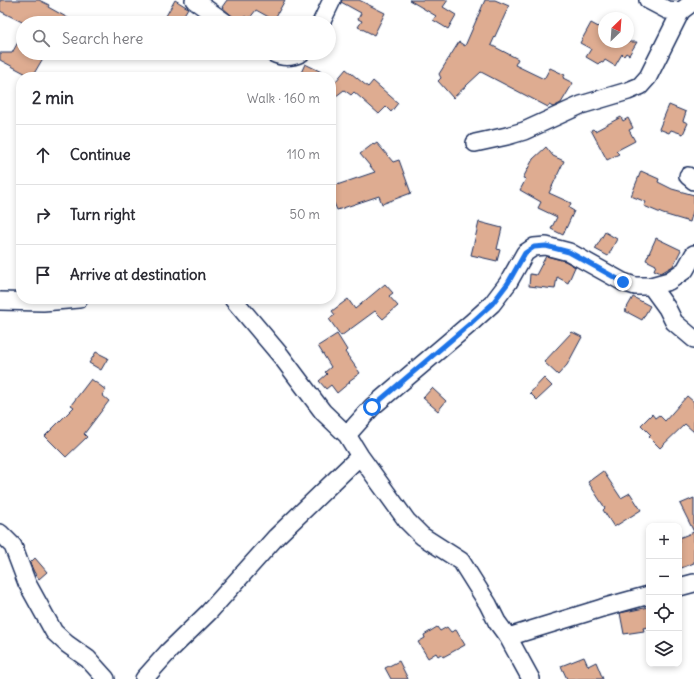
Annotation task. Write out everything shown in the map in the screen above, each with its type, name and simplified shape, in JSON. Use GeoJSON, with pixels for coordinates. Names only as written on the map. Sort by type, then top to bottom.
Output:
{"type":"FeatureCollection","features":[{"type":"Feature","properties":{"kind":"street"},"geometry":{"type":"LineString","coordinates":[[194,0],[216,16]]}},
{"type":"Feature","properties":{"kind":"street"},"geometry":{"type":"LineString","coordinates":[[324,16],[332,0]]}},
{"type":"Feature","properties":{"kind":"street"},"geometry":{"type":"LineString","coordinates":[[648,0],[668,10],[688,6]]}},
{"type":"Feature","properties":{"kind":"street"},"geometry":{"type":"LineString","coordinates":[[475,143],[524,131],[581,105],[640,86],[648,77],[688,6]]}},
{"type":"Feature","properties":{"kind":"street"},"geometry":{"type":"LineString","coordinates":[[347,435],[372,407],[492,304],[508,283],[525,253],[534,247],[546,246],[569,252],[623,282],[635,286],[652,286],[669,281],[685,270],[694,254]]}},
{"type":"Feature","properties":{"kind":"street"},"geometry":{"type":"LineString","coordinates":[[652,286],[667,308],[674,322],[694,339]]}},
{"type":"Feature","properties":{"kind":"street"},"geometry":{"type":"LineString","coordinates":[[0,301],[16,301]]}},
{"type":"Feature","properties":{"kind":"street"},"geometry":{"type":"LineString","coordinates":[[237,304],[281,356],[323,412],[347,435],[360,456],[407,521],[422,536],[461,561],[488,604],[497,622],[508,637],[531,679]]}},
{"type":"Feature","properties":{"kind":"street"},"geometry":{"type":"LineString","coordinates":[[144,679],[169,651],[209,612],[276,537],[360,456]]}},
{"type":"Feature","properties":{"kind":"street"},"geometry":{"type":"LineString","coordinates":[[0,533],[13,546],[27,584],[54,632],[67,644],[88,659],[106,679]]}},
{"type":"Feature","properties":{"kind":"street"},"geometry":{"type":"LineString","coordinates":[[682,586],[694,583]]}},
{"type":"Feature","properties":{"kind":"street"},"geometry":{"type":"LineString","coordinates":[[508,637],[646,596]]}},
{"type":"Feature","properties":{"kind":"building"},"geometry":{"type":"Polygon","coordinates":[[[0,0],[39,0],[64,16],[16,16],[16,19],[0,11],[0,0]]]}},
{"type":"Feature","properties":{"kind":"building"},"geometry":{"type":"Polygon","coordinates":[[[175,0],[188,8],[183,16],[166,16],[175,0]]]}},
{"type":"Feature","properties":{"kind":"building"},"geometry":{"type":"Polygon","coordinates":[[[227,0],[285,0],[276,16],[267,16],[256,10],[251,16],[232,16],[222,7],[227,0]]]}},
{"type":"Feature","properties":{"kind":"building"},"geometry":{"type":"Polygon","coordinates":[[[342,0],[359,0],[385,13],[374,35],[358,27],[362,21],[358,19],[361,13],[341,2],[342,0]]]}},
{"type":"Feature","properties":{"kind":"building"},"geometry":{"type":"Polygon","coordinates":[[[409,0],[448,0],[443,7],[456,15],[448,29],[433,20],[436,16],[409,0]]]}},
{"type":"Feature","properties":{"kind":"building"},"geometry":{"type":"Polygon","coordinates":[[[485,0],[495,0],[509,6],[491,45],[518,59],[515,65],[544,79],[550,68],[565,75],[563,78],[573,83],[561,103],[553,107],[549,105],[548,107],[481,72],[453,98],[438,81],[441,78],[439,74],[459,42],[465,46],[485,0]]]}},
{"type":"Feature","properties":{"kind":"building"},"geometry":{"type":"Polygon","coordinates":[[[591,23],[598,27],[598,48],[633,48],[629,55],[626,53],[624,56],[622,54],[615,66],[605,60],[603,63],[600,62],[598,64],[586,57],[591,49],[580,43],[591,23]]]}},
{"type":"Feature","properties":{"kind":"building"},"geometry":{"type":"Polygon","coordinates":[[[16,46],[16,60],[42,60],[35,72],[23,72],[0,60],[0,53],[12,53],[16,46]]]}},
{"type":"Feature","properties":{"kind":"building"},"geometry":{"type":"Polygon","coordinates":[[[305,64],[322,72],[301,72],[305,64]]]}},
{"type":"Feature","properties":{"kind":"building"},"geometry":{"type":"Polygon","coordinates":[[[346,69],[368,87],[373,81],[398,103],[391,112],[386,107],[379,114],[354,92],[351,95],[344,90],[336,96],[336,81],[346,69]]]}},
{"type":"Feature","properties":{"kind":"building"},"geometry":{"type":"Polygon","coordinates":[[[669,105],[686,112],[683,121],[688,123],[683,134],[671,130],[669,133],[659,129],[669,105]]]}},
{"type":"Feature","properties":{"kind":"building"},"geometry":{"type":"Polygon","coordinates":[[[621,117],[623,121],[628,118],[633,128],[629,130],[635,141],[616,151],[619,154],[607,160],[591,130],[593,129],[595,131],[621,117]]]}},
{"type":"Feature","properties":{"kind":"building"},"geometry":{"type":"Polygon","coordinates":[[[377,143],[393,162],[399,160],[411,193],[382,204],[379,196],[337,210],[336,185],[375,172],[360,154],[373,144],[374,145],[377,143]]]}},
{"type":"Feature","properties":{"kind":"building"},"geometry":{"type":"Polygon","coordinates":[[[546,147],[553,156],[564,161],[549,193],[571,203],[569,208],[574,211],[563,235],[551,229],[557,217],[538,208],[541,202],[520,190],[526,179],[523,178],[533,159],[546,147]]]}},
{"type":"Feature","properties":{"kind":"building"},"geometry":{"type":"Polygon","coordinates":[[[641,171],[659,179],[658,182],[672,189],[694,195],[694,208],[690,222],[663,214],[644,206],[646,202],[631,196],[641,171]]]}},
{"type":"Feature","properties":{"kind":"building"},"geometry":{"type":"Polygon","coordinates":[[[479,222],[502,228],[497,249],[500,250],[497,261],[471,255],[479,222]]]}},
{"type":"Feature","properties":{"kind":"building"},"geometry":{"type":"Polygon","coordinates":[[[605,232],[617,239],[608,256],[595,249],[605,232]]]}},
{"type":"Feature","properties":{"kind":"building"},"geometry":{"type":"Polygon","coordinates":[[[656,238],[681,250],[673,266],[661,273],[654,270],[656,265],[646,260],[656,238]]]}},
{"type":"Feature","properties":{"kind":"building"},"geometry":{"type":"Polygon","coordinates":[[[546,256],[565,261],[575,267],[568,283],[557,277],[555,289],[529,286],[530,274],[536,275],[546,256]]]}},
{"type":"Feature","properties":{"kind":"building"},"geometry":{"type":"Polygon","coordinates":[[[385,284],[393,293],[389,296],[398,306],[383,319],[375,311],[341,336],[329,319],[335,315],[332,311],[348,299],[355,309],[385,284]]]}},
{"type":"Feature","properties":{"kind":"building"},"geometry":{"type":"Polygon","coordinates":[[[633,297],[650,306],[642,320],[625,311],[633,297]]]}},
{"type":"Feature","properties":{"kind":"building"},"geometry":{"type":"Polygon","coordinates":[[[572,332],[582,337],[567,365],[558,375],[544,362],[572,332]]]}},
{"type":"Feature","properties":{"kind":"building"},"geometry":{"type":"Polygon","coordinates":[[[337,334],[347,350],[345,352],[360,373],[337,393],[331,385],[326,389],[319,381],[327,374],[325,372],[331,367],[318,346],[337,334]]]}},
{"type":"Feature","properties":{"kind":"building"},"geometry":{"type":"Polygon","coordinates":[[[96,352],[108,358],[101,370],[89,363],[96,352]]]}},
{"type":"Feature","properties":{"kind":"building"},"geometry":{"type":"Polygon","coordinates":[[[544,378],[552,386],[537,400],[530,393],[544,378]]]}},
{"type":"Feature","properties":{"kind":"building"},"geometry":{"type":"Polygon","coordinates":[[[91,379],[106,390],[102,395],[109,401],[84,434],[87,437],[66,457],[45,436],[74,407],[71,405],[91,379]]]}},
{"type":"Feature","properties":{"kind":"building"},"geometry":{"type":"Polygon","coordinates":[[[432,388],[446,401],[438,411],[423,398],[432,388]]]}},
{"type":"Feature","properties":{"kind":"building"},"geometry":{"type":"Polygon","coordinates":[[[687,396],[694,402],[694,432],[685,424],[660,448],[649,437],[651,435],[641,425],[652,414],[655,418],[659,415],[665,421],[687,396]]]}},
{"type":"Feature","properties":{"kind":"building"},"geometry":{"type":"Polygon","coordinates":[[[603,471],[621,498],[630,493],[641,510],[614,527],[603,510],[605,508],[588,482],[603,471]]]}},
{"type":"Feature","properties":{"kind":"building"},"geometry":{"type":"Polygon","coordinates":[[[694,498],[694,532],[680,504],[694,498]]]}},
{"type":"Feature","properties":{"kind":"building"},"geometry":{"type":"Polygon","coordinates":[[[694,532],[694,563],[682,568],[682,559],[682,537],[694,532]]]}},
{"type":"Feature","properties":{"kind":"building"},"geometry":{"type":"Polygon","coordinates":[[[35,558],[47,572],[39,579],[30,563],[35,558]]]}},
{"type":"Feature","properties":{"kind":"building"},"geometry":{"type":"Polygon","coordinates":[[[646,608],[646,628],[643,628],[644,631],[624,634],[620,613],[646,608]]]}},
{"type":"Feature","properties":{"kind":"building"},"geometry":{"type":"Polygon","coordinates":[[[437,627],[440,631],[447,627],[451,632],[456,630],[465,645],[443,657],[441,654],[438,656],[436,653],[428,658],[418,642],[425,638],[424,635],[437,627]]]}},
{"type":"Feature","properties":{"kind":"building"},"geometry":{"type":"Polygon","coordinates":[[[584,657],[588,666],[596,662],[603,679],[567,679],[561,666],[584,657]]]}},
{"type":"Feature","properties":{"kind":"building"},"geometry":{"type":"Polygon","coordinates":[[[399,661],[408,679],[391,679],[385,668],[399,661]]]}},
{"type":"Feature","properties":{"kind":"route"},"geometry":{"type":"LineString","coordinates":[[372,407],[492,304],[508,283],[522,261],[525,253],[534,247],[546,246],[569,252],[623,282]]}}]}
